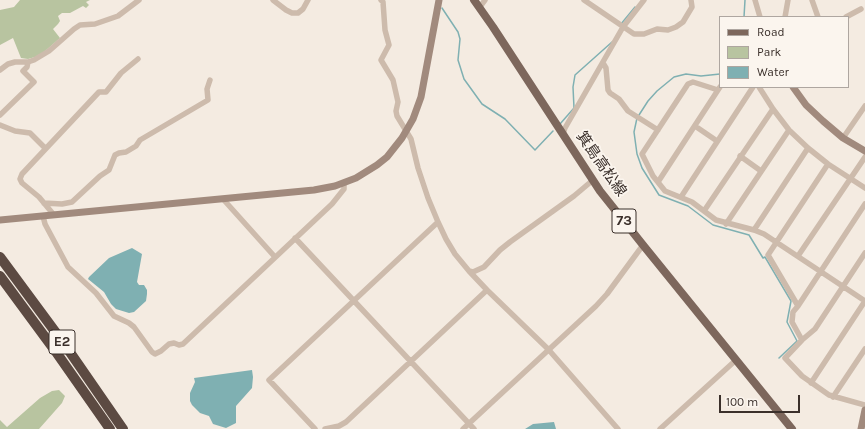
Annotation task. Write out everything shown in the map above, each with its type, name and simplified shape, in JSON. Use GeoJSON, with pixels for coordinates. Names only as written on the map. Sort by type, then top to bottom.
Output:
{"type":"FeatureCollection","features":[{"type":"Feature","properties":{"kind":"highway","name":"E2"},"geometry":{"type":"LineString","coordinates":[[0,258],[65,345],[122,428]]}},
{"type":"Feature","properties":{"kind":"highway","name":"E2"},"geometry":{"type":"LineString","coordinates":[[0,276],[110,429]]}},
{"type":"Feature","properties":{"kind":"main road","name":"箕島高松線"},"geometry":{"type":"LineString","coordinates":[[474,0],[593,180],[643,245],[792,429]]}},
{"type":"Feature","properties":{"kind":"street"},"geometry":{"type":"LineString","coordinates":[[0,70],[8,64],[34,60],[49,51],[80,25],[95,24],[118,16],[139,0]]}},
{"type":"Feature","properties":{"kind":"street"},"geometry":{"type":"LineString","coordinates":[[273,0],[286,10],[292,13],[298,13],[304,9],[308,0]]}},
{"type":"Feature","properties":{"kind":"street"},"geometry":{"type":"LineString","coordinates":[[381,0],[383,2],[385,30],[389,45],[381,60],[393,80],[398,102],[396,111],[397,116],[407,131],[428,198],[438,222],[455,254],[468,271],[548,349],[618,429]]}},
{"type":"Feature","properties":{"kind":"street"},"geometry":{"type":"LineString","coordinates":[[0,220],[319,189],[344,183],[356,178],[377,165],[397,146],[407,131],[415,114],[421,97],[439,0]]}},
{"type":"Feature","properties":{"kind":"street"},"geometry":{"type":"LineString","coordinates":[[479,8],[485,0]]}},
{"type":"Feature","properties":{"kind":"street"},"geometry":{"type":"LineString","coordinates":[[584,0],[634,34],[644,34],[657,29],[668,30],[676,27],[683,22],[692,7],[691,0]]}},
{"type":"Feature","properties":{"kind":"street"},"geometry":{"type":"LineString","coordinates":[[563,134],[622,26],[644,0]]}},
{"type":"Feature","properties":{"kind":"street"},"geometry":{"type":"LineString","coordinates":[[755,0],[760,16]]}},
{"type":"Feature","properties":{"kind":"street"},"geometry":{"type":"LineString","coordinates":[[785,16],[788,0]]}},
{"type":"Feature","properties":{"kind":"street"},"geometry":{"type":"LineString","coordinates":[[812,0],[818,16]]}},
{"type":"Feature","properties":{"kind":"street"},"geometry":{"type":"LineString","coordinates":[[848,16],[861,9]]}},
{"type":"Feature","properties":{"kind":"street"},"geometry":{"type":"LineString","coordinates":[[54,215],[40,196],[22,183],[20,179],[22,174],[99,92],[106,92],[121,73],[138,59]]}},
{"type":"Feature","properties":{"kind":"street"},"geometry":{"type":"LineString","coordinates":[[0,115],[34,82],[23,71],[27,67],[28,62]]}},
{"type":"Feature","properties":{"kind":"street"},"geometry":{"type":"LineString","coordinates":[[603,63],[606,68],[608,90],[619,99],[625,108],[658,130]]}},
{"type":"Feature","properties":{"kind":"street"},"geometry":{"type":"LineString","coordinates":[[44,203],[62,204],[72,202],[100,176],[109,170],[115,156],[136,146],[140,140],[208,100],[207,89],[210,80]]}},
{"type":"Feature","properties":{"kind":"street"},"geometry":{"type":"LineString","coordinates":[[658,182],[719,89],[693,82],[688,84],[642,154],[658,182],[665,191],[692,202],[716,220],[764,234],[865,301],[811,383]]}},
{"type":"Feature","properties":{"kind":"street"},"geometry":{"type":"LineString","coordinates":[[681,197],[753,88]]}},
{"type":"Feature","properties":{"kind":"street"},"geometry":{"type":"LineString","coordinates":[[760,88],[789,130],[828,164],[865,188]]}},
{"type":"Feature","properties":{"kind":"street"},"geometry":{"type":"LineString","coordinates":[[794,88],[818,117],[843,138],[865,151]]}},
{"type":"Feature","properties":{"kind":"street"},"geometry":{"type":"LineString","coordinates":[[843,138],[865,106]]}},
{"type":"Feature","properties":{"kind":"street"},"geometry":{"type":"LineString","coordinates":[[704,211],[773,109]]}},
{"type":"Feature","properties":{"kind":"street"},"geometry":{"type":"LineString","coordinates":[[0,125],[15,131],[30,133],[45,148]]}},
{"type":"Feature","properties":{"kind":"street"},"geometry":{"type":"LineString","coordinates":[[694,126],[718,141]]}},
{"type":"Feature","properties":{"kind":"street"},"geometry":{"type":"LineString","coordinates":[[726,224],[789,130]]}},
{"type":"Feature","properties":{"kind":"street"},"geometry":{"type":"LineString","coordinates":[[754,230],[808,148]]}},
{"type":"Feature","properties":{"kind":"street"},"geometry":{"type":"LineString","coordinates":[[740,156],[761,171]]}},
{"type":"Feature","properties":{"kind":"street"},"geometry":{"type":"LineString","coordinates":[[798,256],[865,157]]}},
{"type":"Feature","properties":{"kind":"street"},"geometry":{"type":"LineString","coordinates":[[798,306],[768,255],[828,164]]}},
{"type":"Feature","properties":{"kind":"street"},"geometry":{"type":"LineString","coordinates":[[468,271],[473,272],[484,267],[510,242],[593,180]]}},
{"type":"Feature","properties":{"kind":"street"},"geometry":{"type":"LineString","coordinates":[[43,216],[45,224],[68,267],[96,293],[114,316],[134,327],[155,354],[169,344],[183,344],[332,204],[344,189],[344,183]]}},
{"type":"Feature","properties":{"kind":"street"},"geometry":{"type":"LineString","coordinates":[[223,199],[275,257]]}},
{"type":"Feature","properties":{"kind":"street"},"geometry":{"type":"LineString","coordinates":[[802,340],[792,322],[793,312],[865,204]]}},
{"type":"Feature","properties":{"kind":"street"},"geometry":{"type":"LineString","coordinates":[[315,429],[270,380],[438,222]]}},
{"type":"Feature","properties":{"kind":"street"},"geometry":{"type":"LineString","coordinates":[[295,238],[410,363],[474,429]]}},
{"type":"Feature","properties":{"kind":"street"},"geometry":{"type":"LineString","coordinates":[[463,429],[596,306],[607,294],[643,245]]}},
{"type":"Feature","properties":{"kind":"street"},"geometry":{"type":"LineString","coordinates":[[865,253],[815,328],[785,358],[802,376],[833,397],[865,405]]}},
{"type":"Feature","properties":{"kind":"street"},"geometry":{"type":"LineString","coordinates":[[325,429],[339,426],[346,422],[487,290]]}},
{"type":"Feature","properties":{"kind":"street"},"geometry":{"type":"LineString","coordinates":[[833,397],[865,349]]}},
{"type":"Feature","properties":{"kind":"street"},"geometry":{"type":"LineString","coordinates":[[660,429],[736,360]]}},
{"type":"Feature","properties":{"kind":"street"},"geometry":{"type":"LineString","coordinates":[[861,429],[865,410]]}},
{"type":"Feature","properties":{"kind":"green space"},"geometry":{"type":"Polygon","coordinates":[[[20,0],[90,0],[86,2],[89,5],[86,8],[83,6],[70,13],[62,13],[58,16],[60,21],[53,29],[60,38],[44,52],[28,59],[21,58],[13,38],[0,45],[0,10],[14,7],[20,0]]]}},
{"type":"Feature","properties":{"kind":"green space"},"geometry":{"type":"Polygon","coordinates":[[[59,390],[65,396],[62,403],[39,429],[0,429],[0,420],[7,427],[40,398],[52,391],[59,390]]]}},
{"type":"Feature","properties":{"kind":"water"},"geometry":{"type":"Polygon","coordinates":[[[132,248],[142,254],[137,282],[139,285],[144,285],[147,290],[147,294],[146,301],[134,312],[129,313],[116,309],[111,304],[104,292],[88,279],[109,258],[132,248]]]}},
{"type":"Feature","properties":{"kind":"water"},"geometry":{"type":"Polygon","coordinates":[[[252,370],[252,388],[236,406],[236,423],[226,428],[213,424],[209,416],[200,413],[192,405],[190,401],[190,393],[195,382],[194,378],[252,370]]]}},
{"type":"Feature","properties":{"kind":"water"},"geometry":{"type":"Polygon","coordinates":[[[554,422],[556,429],[525,429],[533,424],[554,422]]]}},
{"type":"Feature","properties":{"kind":"waterway"},"geometry":{"type":"LineString","coordinates":[[744,16],[745,0]]}},
{"type":"Feature","properties":{"kind":"waterway"},"geometry":{"type":"LineString","coordinates":[[621,24],[635,7]]}},
{"type":"Feature","properties":{"kind":"waterway"},"geometry":{"type":"LineString","coordinates":[[442,8],[458,32],[460,39],[458,60],[464,79],[482,104],[505,119],[535,150],[553,131]]}},
{"type":"Feature","properties":{"kind":"waterway"},"geometry":{"type":"LineString","coordinates":[[560,124],[574,108],[573,87],[575,75],[612,42]]}},
{"type":"Feature","properties":{"kind":"waterway"},"geometry":{"type":"LineString","coordinates":[[639,115],[657,91],[674,77],[686,74],[701,76],[719,74]]}},
{"type":"Feature","properties":{"kind":"waterway"},"geometry":{"type":"LineString","coordinates":[[637,118],[634,132],[637,154],[642,168],[659,195],[688,206],[713,225],[749,235],[763,258],[765,257],[791,301],[787,322],[797,341],[779,358]]}}]}
